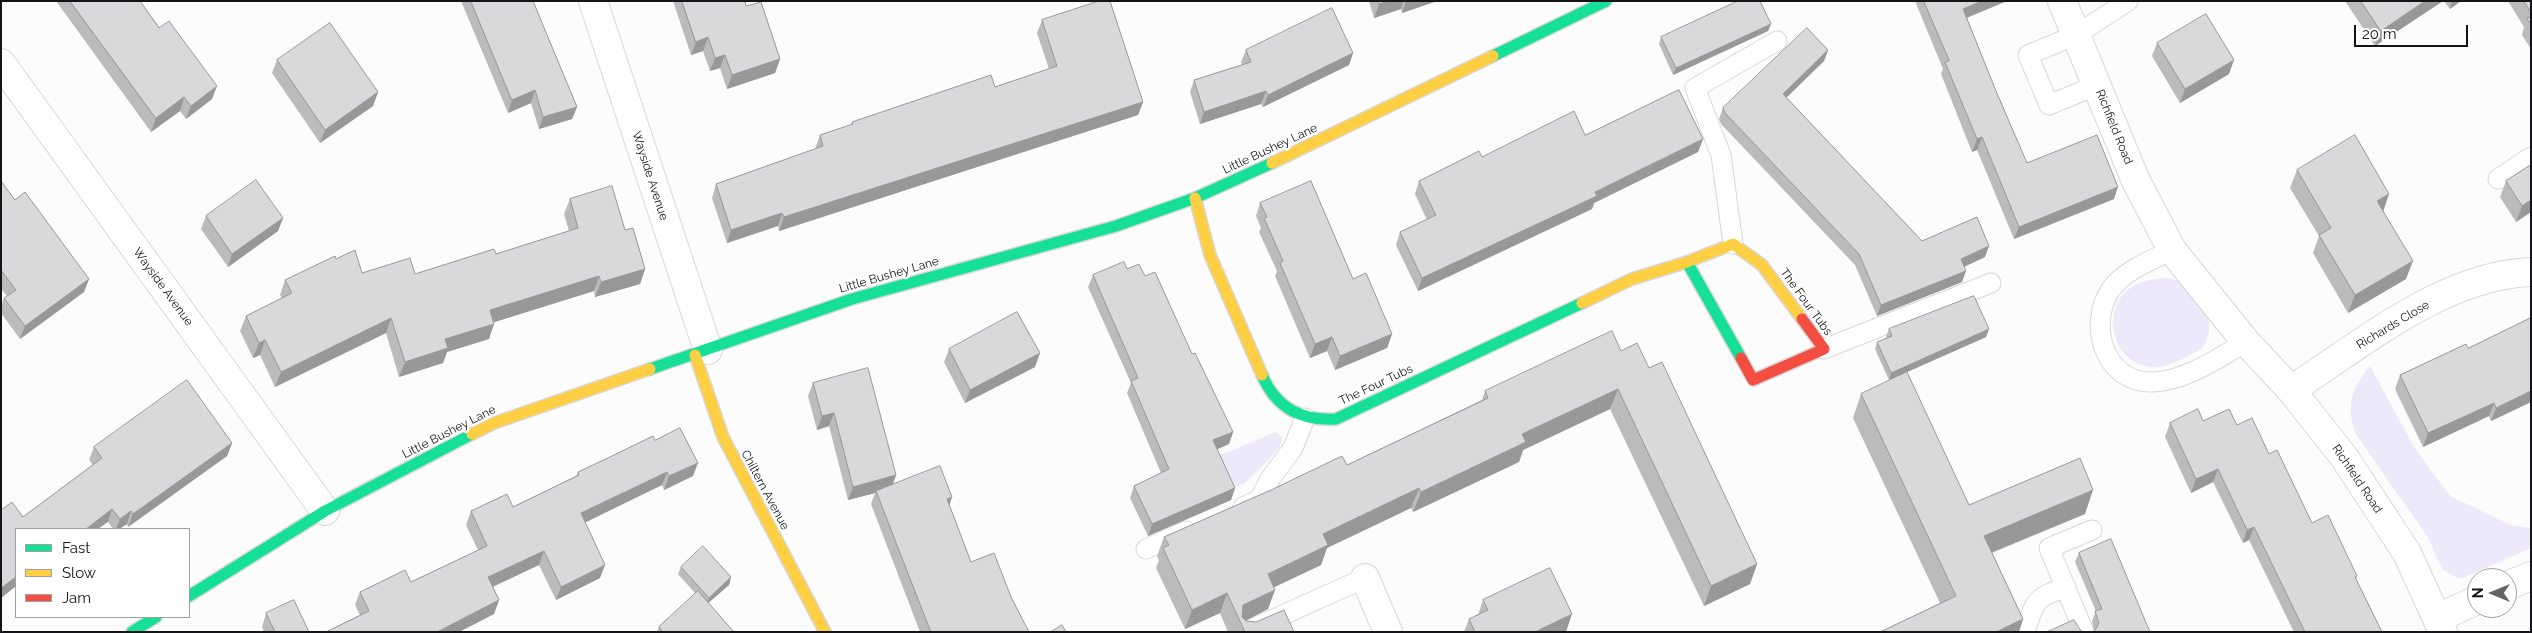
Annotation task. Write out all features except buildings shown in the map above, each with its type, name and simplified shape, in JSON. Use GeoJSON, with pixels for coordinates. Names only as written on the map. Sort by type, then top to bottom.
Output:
{"type":"FeatureCollection","features":[{"type":"Feature","properties":{"kind":"street","name":"Wayside Avenue"},"geometry":{"type":"LineString","coordinates":[[593,1],[701,352]]}},
{"type":"Feature","properties":{"kind":"street","name":"Little Bushey Lane"},"geometry":{"type":"LineString","coordinates":[[190,595],[325,511],[494,422],[852,299],[1116,226],[1195,198],[1326,138],[1606,1]]}},
{"type":"Feature","properties":{"kind":"street","name":"Richfield Road"},"geometry":{"type":"LineString","coordinates":[[2062,1],[2143,195],[2172,250],[2246,342],[2291,390],[2344,457],[2407,553],[2440,625]]}},
{"type":"Feature","properties":{"kind":"street","name":"Wayside Avenue"},"geometry":{"type":"LineString","coordinates":[[1,63],[325,511]]}},
{"type":"Feature","properties":{"kind":"street","name":"The Four Tubs"},"geometry":{"type":"LineString","coordinates":[[1195,198],[1210,255],[1264,381],[1278,402],[1305,418],[1320,420],[1336,419],[1632,279],[1687,262],[1733,244],[1762,265],[1824,349],[1754,380],[1687,262]]}},
{"type":"Feature","properties":{"kind":"street","name":"Richards Close"},"geometry":{"type":"LineString","coordinates":[[2291,390],[2413,311],[2469,283],[2531,272]]}},
{"type":"Feature","properties":{"kind":"street","name":"Chiltern Avenue"},"geometry":{"type":"LineString","coordinates":[[701,352],[723,438],[825,632]]}},
{"type":"Feature","properties":{"kind":"street"},"geometry":{"type":"LineString","coordinates":[[2517,582],[2531,576]]}},
{"type":"Feature","properties":{"kind":"street"},"geometry":{"type":"LineString","coordinates":[[1365,578],[1388,632]]}},
{"type":"Feature","properties":{"kind":"street"},"geometry":{"type":"LineString","coordinates":[[2440,625],[2467,607]]}},
{"type":"Feature","properties":{"kind":"street"},"geometry":{"type":"LineString","coordinates":[[132,632],[154,618]]}},
{"type":"Feature","properties":{"kind":"lane"},"geometry":{"type":"LineString","coordinates":[[2097,85],[2049,105],[2028,55],[2076,35],[2128,1]]}},
{"type":"Feature","properties":{"kind":"lane"},"geometry":{"type":"LineString","coordinates":[[1733,244],[1721,155],[1695,88],[1778,41]]}},
{"type":"Feature","properties":{"kind":"lane"},"geometry":{"type":"LineString","coordinates":[[2498,180],[2531,157]]}},
{"type":"Feature","properties":{"kind":"lane"},"geometry":{"type":"LineString","coordinates":[[2172,250],[2130,271],[2112,288],[2104,304],[2100,321],[2101,341],[2108,359],[2121,373],[2136,379],[2152,382],[2169,379],[2198,369],[2246,342]]}},
{"type":"Feature","properties":{"kind":"lane"},"geometry":{"type":"LineString","coordinates":[[1824,349],[1991,283]]}},
{"type":"Feature","properties":{"kind":"lane"},"geometry":{"type":"LineString","coordinates":[[1224,515],[1259,500],[1270,479],[1293,448],[1305,418]]}},
{"type":"Feature","properties":{"kind":"lane"},"geometry":{"type":"LineString","coordinates":[[1146,549],[1207,522]]}},
{"type":"Feature","properties":{"kind":"lane"},"geometry":{"type":"LineString","coordinates":[[2084,632],[2050,548],[2092,530]]}},
{"type":"Feature","properties":{"kind":"lane"},"geometry":{"type":"LineString","coordinates":[[1245,632],[1365,578]]}},
{"type":"Feature","properties":{"kind":"lane"},"geometry":{"type":"LineString","coordinates":[[2024,632],[2032,609],[2041,596],[2066,587]]}},
{"type":"Feature","properties":{"kind":"shaded area"},"geometry":{"type":"Polygon","coordinates":[[[2153,279],[2177,280],[2207,315],[2209,331],[2207,341],[2196,352],[2171,364],[2158,367],[2145,366],[2135,362],[2120,348],[2113,328],[2116,307],[2125,292],[2135,285],[2153,279]]]}},
{"type":"Feature","properties":{"kind":"shaded area"},"geometry":{"type":"Polygon","coordinates":[[[2370,366],[2414,447],[2450,496],[2511,525],[2531,528],[2531,548],[2485,568],[2467,568],[2467,576],[2465,577],[2458,578],[2443,570],[2427,536],[2355,433],[2351,405],[2358,382],[2370,366]]]}},
{"type":"Feature","properties":{"kind":"shaded area"},"geometry":{"type":"Polygon","coordinates":[[[1275,432],[1283,438],[1278,450],[1245,483],[1227,490],[1212,459],[1275,432]]]}},
{"type":"Feature","properties":{"kind":"traffic: fast"},"geometry":{"type":"LineString","coordinates":[[1493,56],[1606,1]]}},
{"type":"Feature","properties":{"kind":"traffic: fast"},"geometry":{"type":"LineString","coordinates":[[650,369],[852,299],[1116,226],[1195,198],[1272,163]]}},
{"type":"Feature","properties":{"kind":"traffic: fast"},"geometry":{"type":"LineString","coordinates":[[1687,262],[1741,358]]}},
{"type":"Feature","properties":{"kind":"traffic: fast"},"geometry":{"type":"LineString","coordinates":[[1262,375],[1275,396],[1291,410],[1312,418],[1336,419],[1582,303]]}},
{"type":"Feature","properties":{"kind":"traffic: fast"},"geometry":{"type":"LineString","coordinates":[[190,595],[325,511],[472,434]]}},
{"type":"Feature","properties":{"kind":"traffic: fast"},"geometry":{"type":"LineString","coordinates":[[132,632],[154,618]]}},
{"type":"Feature","properties":{"kind":"traffic: slow"},"geometry":{"type":"LineString","coordinates":[[1272,163],[1493,56]]}},
{"type":"Feature","properties":{"kind":"traffic: slow"},"geometry":{"type":"LineString","coordinates":[[1195,198],[1210,255],[1262,375]]}},
{"type":"Feature","properties":{"kind":"traffic: slow"},"geometry":{"type":"LineString","coordinates":[[1582,303],[1632,279],[1687,262],[1733,244],[1762,265],[1802,319]]}},
{"type":"Feature","properties":{"kind":"traffic: slow"},"geometry":{"type":"LineString","coordinates":[[695,355],[723,437],[825,632]]}},
{"type":"Feature","properties":{"kind":"traffic: slow"},"geometry":{"type":"LineString","coordinates":[[472,434],[494,423],[650,369]]}},
{"type":"Feature","properties":{"kind":"traffic: jam"},"geometry":{"type":"LineString","coordinates":[[1741,358],[1753,380],[1824,349],[1802,319]]}}]}
